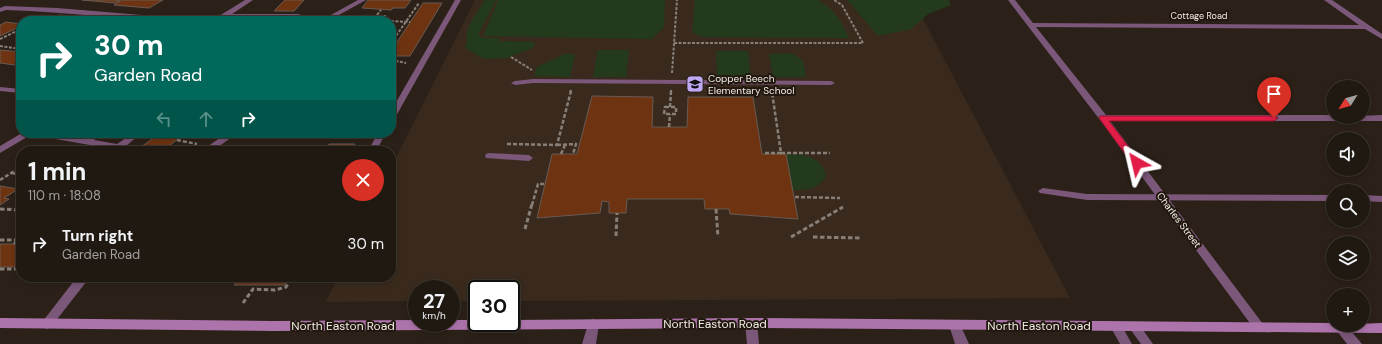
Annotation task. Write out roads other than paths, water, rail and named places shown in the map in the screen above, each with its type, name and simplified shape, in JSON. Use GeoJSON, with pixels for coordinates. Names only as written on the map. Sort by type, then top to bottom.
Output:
{"type":"FeatureCollection","features":[{"type":"Feature","properties":{"kind":"main road","name":"North Easton Road"},"geometry":{"type":"LineString","coordinates":[[0,323],[332,327],[751,323],[1326,327]]}},
{"type":"Feature","properties":{"kind":"main road","name":"North Easton Road"},"geometry":{"type":"LineString","coordinates":[[1370,328],[1382,328]]}},
{"type":"Feature","properties":{"kind":"street"},"geometry":{"type":"LineString","coordinates":[[223,16],[250,0]]}},
{"type":"Feature","properties":{"kind":"street","name":"Charles Street"},"geometry":{"type":"LineString","coordinates":[[1011,0],[1103,118],[1259,327]]}},
{"type":"Feature","properties":{"kind":"street"},"geometry":{"type":"LineString","coordinates":[[1327,0],[1382,37]]}},
{"type":"Feature","properties":{"kind":"street"},"geometry":{"type":"LineString","coordinates":[[223,16],[298,16]]}},
{"type":"Feature","properties":{"kind":"street","name":"Cottage Road"},"geometry":{"type":"LineString","coordinates":[[1031,25],[1367,27]]}},
{"type":"Feature","properties":{"kind":"street"},"geometry":{"type":"LineString","coordinates":[[1103,118],[1382,118]]}},
{"type":"Feature","properties":{"kind":"street"},"geometry":{"type":"LineString","coordinates":[[0,150],[20,138]]}},
{"type":"Feature","properties":{"kind":"street"},"geometry":{"type":"LineString","coordinates":[[208,146],[223,138]]}},
{"type":"Feature","properties":{"kind":"street"},"geometry":{"type":"LineString","coordinates":[[47,324],[80,282]]}},
{"type":"Feature","properties":{"kind":"street"},"geometry":{"type":"LineString","coordinates":[[589,344],[593,324]]}},
{"type":"Feature","properties":{"kind":"street"},"geometry":{"type":"LineString","coordinates":[[955,325],[962,344]]}},
{"type":"Feature","properties":{"kind":"street"},"geometry":{"type":"LineString","coordinates":[[1344,332],[1355,344]]}},
{"type":"Feature","properties":{"kind":"lane"},"geometry":{"type":"LineString","coordinates":[[333,16],[364,0]]}},
{"type":"Feature","properties":{"kind":"lane"},"geometry":{"type":"LineString","coordinates":[[396,109],[458,0]]}},
{"type":"Feature","properties":{"kind":"lane"},"geometry":{"type":"LineString","coordinates":[[0,10],[5,8],[57,10],[130,16]]}},
{"type":"Feature","properties":{"kind":"lane"},"geometry":{"type":"LineString","coordinates":[[515,83],[831,83]]}},
{"type":"Feature","properties":{"kind":"lane"},"geometry":{"type":"LineString","coordinates":[[0,89],[16,91]]}},
{"type":"Feature","properties":{"kind":"lane"},"geometry":{"type":"LineString","coordinates":[[69,138],[114,146]]}},
{"type":"Feature","properties":{"kind":"lane"},"geometry":{"type":"LineString","coordinates":[[87,141],[91,138]]}},
{"type":"Feature","properties":{"kind":"lane"},"geometry":{"type":"LineString","coordinates":[[120,146],[131,138]]}},
{"type":"Feature","properties":{"kind":"lane"},"geometry":{"type":"LineString","coordinates":[[489,156],[529,158]]}},
{"type":"Feature","properties":{"kind":"lane"},"geometry":{"type":"LineString","coordinates":[[1043,191],[1087,197],[1326,198]]}},
{"type":"Feature","properties":{"kind":"lane"},"geometry":{"type":"LineString","coordinates":[[1370,198],[1382,199]]}},
{"type":"Feature","properties":{"kind":"lane"},"geometry":{"type":"LineString","coordinates":[[751,323],[753,344]]}},
{"type":"Feature","properties":{"kind":"lane"},"geometry":{"type":"LineString","coordinates":[[1116,326],[1126,344]]}},
{"type":"Feature","properties":{"kind":"lane"},"geometry":{"type":"LineString","coordinates":[[1134,326],[1147,344]]}},
{"type":"Feature","properties":{"kind":"place","name":"Copper Beech Elementary School"},"geometry":{"type":"Point","coordinates":[695,84]}}]}
